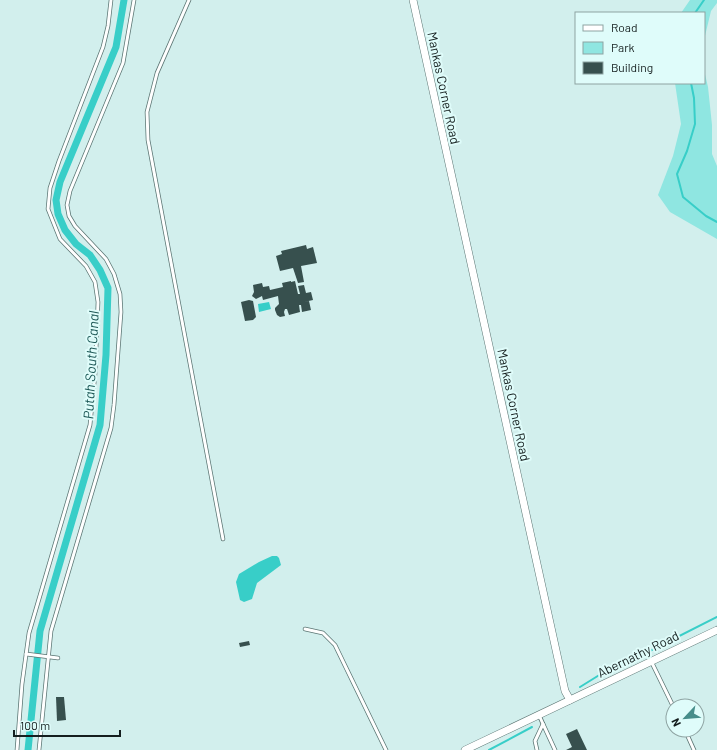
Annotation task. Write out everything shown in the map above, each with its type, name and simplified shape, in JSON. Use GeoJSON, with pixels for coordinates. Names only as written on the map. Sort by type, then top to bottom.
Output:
{"type":"FeatureCollection","features":[{"type":"Feature","properties":{"kind":"street","name":"Mankas Corner Road"},"geometry":{"type":"LineString","coordinates":[[413,0],[565,691],[570,700]]}},
{"type":"Feature","properties":{"kind":"street","name":"Abernathy Road"},"geometry":{"type":"LineString","coordinates":[[570,700],[651,660],[717,630]]}},
{"type":"Feature","properties":{"kind":"street"},"geometry":{"type":"LineString","coordinates":[[465,750],[570,700]]}},
{"type":"Feature","properties":{"kind":"lane"},"geometry":{"type":"LineString","coordinates":[[17,750],[22,684],[29,633],[90,425],[95,374],[98,302],[95,282],[86,266],[60,239],[48,209],[50,188],[103,47],[108,26],[111,0]]}},
{"type":"Feature","properties":{"kind":"lane"},"geometry":{"type":"LineString","coordinates":[[39,750],[46,656],[51,631],[110,428],[114,404],[120,312],[120,294],[114,274],[106,259],[75,226],[69,216],[67,204],[70,191],[122,63],[134,0]]}},
{"type":"Feature","properties":{"kind":"lane"},"geometry":{"type":"LineString","coordinates":[[189,0],[157,73],[147,112],[148,140],[223,539]]}},
{"type":"Feature","properties":{"kind":"lane"},"geometry":{"type":"LineString","coordinates":[[306,629],[323,633],[335,646],[386,750]]}},
{"type":"Feature","properties":{"kind":"lane"},"geometry":{"type":"LineString","coordinates":[[26,654],[58,658]]}},
{"type":"Feature","properties":{"kind":"lane"},"geometry":{"type":"LineString","coordinates":[[651,660],[669,698]]}},
{"type":"Feature","properties":{"kind":"lane"},"geometry":{"type":"LineString","coordinates":[[538,714],[555,750]]}},
{"type":"Feature","properties":{"kind":"lane"},"geometry":{"type":"LineString","coordinates":[[537,750],[535,741],[543,724]]}},
{"type":"Feature","properties":{"kind":"lane"},"geometry":{"type":"LineString","coordinates":[[689,738],[694,750]]}},
{"type":"Feature","properties":{"kind":"green space"},"geometry":{"type":"Polygon","coordinates":[[[690,0],[717,0],[717,3],[711,11],[705,36],[705,12],[682,12],[690,0]]]}},
{"type":"Feature","properties":{"kind":"green space"},"geometry":{"type":"Polygon","coordinates":[[[705,74],[708,87],[712,125],[712,154],[717,166],[717,239],[670,212],[658,195],[673,156],[681,124],[675,84],[705,84],[705,74]]]}},
{"type":"Feature","properties":{"kind":"shaded area"},"geometry":{"type":"Polygon","coordinates":[[[269,302],[271,309],[259,312],[258,304],[269,302]]]}},
{"type":"Feature","properties":{"kind":"shaded area"},"geometry":{"type":"Polygon","coordinates":[[[272,556],[277,556],[279,558],[281,565],[257,583],[252,599],[244,602],[240,600],[236,582],[239,574],[272,556]]]}},
{"type":"Feature","properties":{"kind":"building"},"geometry":{"type":"Polygon","coordinates":[[[306,245],[307,249],[313,247],[317,263],[301,266],[304,282],[298,283],[293,268],[280,271],[276,256],[282,254],[281,251],[306,245]]]}},
{"type":"Feature","properties":{"kind":"building"},"geometry":{"type":"Polygon","coordinates":[[[295,281],[298,294],[300,294],[298,286],[304,285],[306,293],[311,292],[313,300],[304,302],[309,301],[311,310],[302,312],[301,305],[299,305],[300,312],[289,315],[287,309],[285,309],[285,316],[280,317],[277,315],[275,310],[279,304],[278,296],[263,300],[262,296],[256,299],[252,296],[254,292],[253,285],[262,283],[263,287],[269,286],[270,290],[283,287],[282,283],[295,281]]]}},
{"type":"Feature","properties":{"kind":"building"},"geometry":{"type":"Polygon","coordinates":[[[249,300],[253,301],[256,317],[253,320],[245,321],[241,302],[249,300]]]}},
{"type":"Feature","properties":{"kind":"building"},"geometry":{"type":"Polygon","coordinates":[[[249,641],[250,645],[240,647],[239,643],[249,641]]]}},
{"type":"Feature","properties":{"kind":"building"},"geometry":{"type":"Polygon","coordinates":[[[56,697],[64,697],[66,720],[57,721],[56,697]]]}},
{"type":"Feature","properties":{"kind":"building"},"geometry":{"type":"Polygon","coordinates":[[[577,729],[587,750],[566,750],[572,747],[566,734],[577,729]]]}},
{"type":"Feature","properties":{"kind":"waterway","name":"Putah South Canal"},"geometry":{"type":"LineString","coordinates":[[28,750],[40,631],[100,425],[106,355],[108,288],[100,270],[90,255],[76,244],[65,230],[58,214],[56,200],[60,182],[116,47],[124,0]]}},
{"type":"Feature","properties":{"kind":"waterway"},"geometry":{"type":"LineString","coordinates":[[696,12],[704,0]]}},
{"type":"Feature","properties":{"kind":"waterway"},"geometry":{"type":"LineString","coordinates":[[691,84],[694,98],[695,124],[687,151],[677,174],[683,197],[706,216],[717,222]]}},
{"type":"Feature","properties":{"kind":"waterway"},"geometry":{"type":"LineString","coordinates":[[580,687],[609,669],[632,660],[717,617]]}},
{"type":"Feature","properties":{"kind":"waterway"},"geometry":{"type":"LineString","coordinates":[[489,750],[532,727]]}}]}
